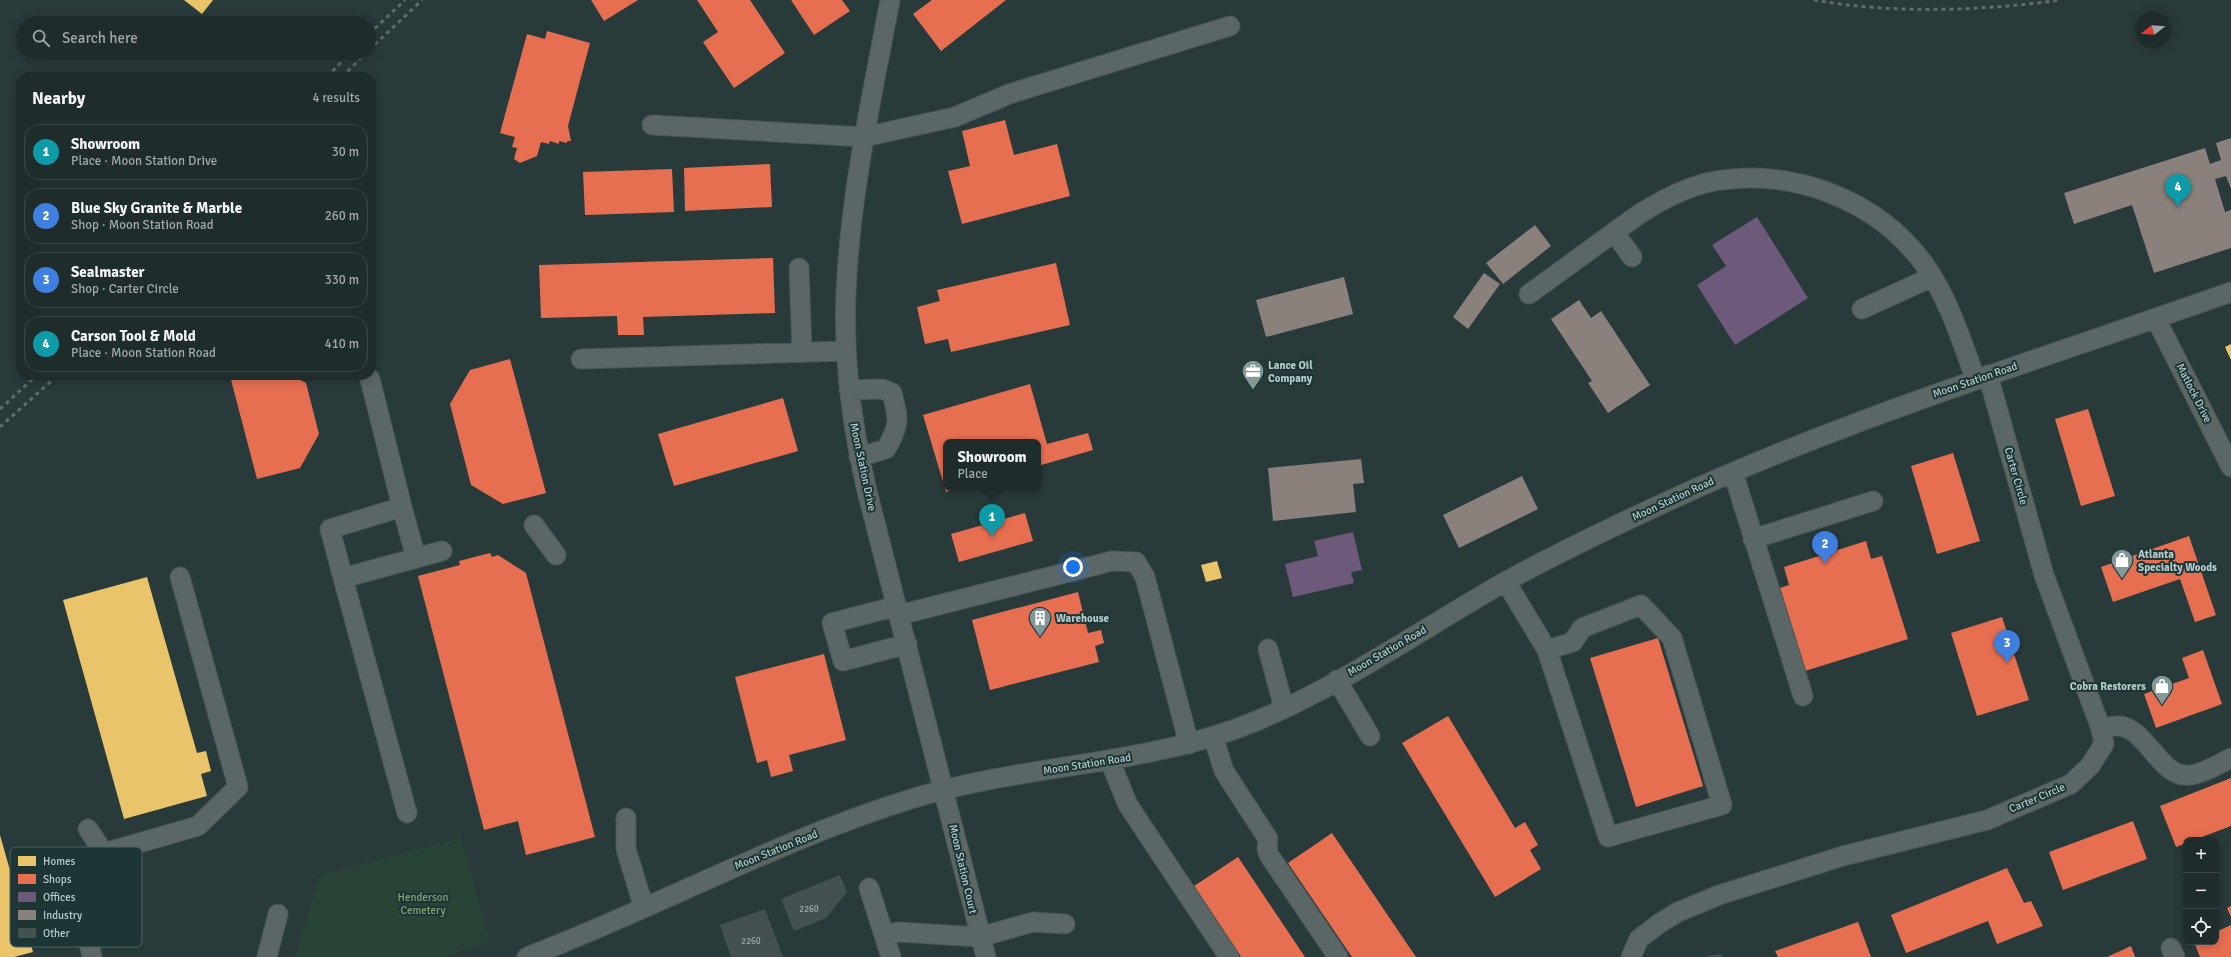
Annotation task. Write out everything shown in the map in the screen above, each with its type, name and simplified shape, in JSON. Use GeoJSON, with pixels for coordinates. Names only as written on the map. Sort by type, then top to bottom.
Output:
{"type":"FeatureCollection","features":[{"type":"Feature","properties":{"kind":"street","name":"Moon Station Drive"},"geometry":{"type":"LineString","coordinates":[[890,0],[864,137],[850,238],[846,293],[846,351],[849,390],[859,457],[944,789]]}},
{"type":"Feature","properties":{"kind":"street"},"geometry":{"type":"LineString","coordinates":[[652,125],[864,137],[955,117],[1009,94],[1230,26]]}},
{"type":"Feature","properties":{"kind":"street","name":"Carter Circle"},"geometry":{"type":"LineString","coordinates":[[1529,294],[1655,204],[1696,187],[1714,182],[1759,179],[1790,183],[1829,192],[1876,217],[1896,232],[1911,248],[1932,277],[1982,378],[2044,574],[2101,729],[2104,744],[2090,766],[2071,784],[1986,820],[1843,856],[1719,895],[1678,912],[1660,923],[1639,939],[1631,957]]}},
{"type":"Feature","properties":{"kind":"street"},"geometry":{"type":"LineString","coordinates":[[1614,232],[1632,258]]}},
{"type":"Feature","properties":{"kind":"street"},"geometry":{"type":"LineString","coordinates":[[799,268],[802,352]]}},
{"type":"Feature","properties":{"kind":"street"},"geometry":{"type":"LineString","coordinates":[[1862,309],[1932,277]]}},
{"type":"Feature","properties":{"kind":"street","name":"Moon Station Road"},"geometry":{"type":"LineString","coordinates":[[527,957],[644,908],[744,862],[826,829],[909,799],[944,789],[1002,777],[1110,761],[1189,744],[1284,708],[1337,680],[1506,582],[1575,545],[1733,472],[1821,435],[2231,292]]}},
{"type":"Feature","properties":{"kind":"street","name":"Matlock Drive"},"geometry":{"type":"LineString","coordinates":[[2156,319],[2231,467]]}},
{"type":"Feature","properties":{"kind":"street"},"geometry":{"type":"LineString","coordinates":[[581,359],[846,351]]}},
{"type":"Feature","properties":{"kind":"street"},"geometry":{"type":"LineString","coordinates":[[370,380],[416,558]]}},
{"type":"Feature","properties":{"kind":"street"},"geometry":{"type":"LineString","coordinates":[[849,390],[882,389],[892,393],[896,409],[897,430],[886,449],[859,457]]}},
{"type":"Feature","properties":{"kind":"street"},"geometry":{"type":"LineString","coordinates":[[1733,472],[1803,696]]}},
{"type":"Feature","properties":{"kind":"street"},"geometry":{"type":"LineString","coordinates":[[1753,539],[1873,501]]}},
{"type":"Feature","properties":{"kind":"street"},"geometry":{"type":"LineString","coordinates":[[402,507],[330,529],[406,813]]}},
{"type":"Feature","properties":{"kind":"street"},"geometry":{"type":"LineString","coordinates":[[534,525],[556,556]]}},
{"type":"Feature","properties":{"kind":"street"},"geometry":{"type":"LineString","coordinates":[[343,578],[442,551]]}},
{"type":"Feature","properties":{"kind":"street"},"geometry":{"type":"LineString","coordinates":[[907,644],[843,661],[832,623],[898,611],[1112,561],[1136,562],[1145,577],[1189,744]]}},
{"type":"Feature","properties":{"kind":"street"},"geometry":{"type":"LineString","coordinates":[[125,847],[198,826],[238,787],[180,577]]}},
{"type":"Feature","properties":{"kind":"street"},"geometry":{"type":"LineString","coordinates":[[1506,582],[1547,650],[1608,836],[1722,805],[1672,638],[1641,605],[1582,628],[1573,642],[1547,650]]}},
{"type":"Feature","properties":{"kind":"street"},"geometry":{"type":"LineString","coordinates":[[1268,648],[1284,708]]}},
{"type":"Feature","properties":{"kind":"street"},"geometry":{"type":"LineString","coordinates":[[1337,680],[1370,736]]}},
{"type":"Feature","properties":{"kind":"street"},"geometry":{"type":"LineString","coordinates":[[2101,729],[2119,726],[2131,730],[2162,762],[2176,773],[2190,775],[2208,770],[2231,758]]}},
{"type":"Feature","properties":{"kind":"street"},"geometry":{"type":"LineString","coordinates":[[1212,736],[1224,771],[1268,839],[1269,855],[1338,957]]}},
{"type":"Feature","properties":{"kind":"street"},"geometry":{"type":"LineString","coordinates":[[1110,761],[1128,805],[1229,957]]}},
{"type":"Feature","properties":{"kind":"street","name":"Moon Station Court"},"geometry":{"type":"LineString","coordinates":[[944,789],[981,950]]}},
{"type":"Feature","properties":{"kind":"street"},"geometry":{"type":"LineString","coordinates":[[626,818],[626,849],[644,908]]}},
{"type":"Feature","properties":{"kind":"street"},"geometry":{"type":"LineString","coordinates":[[88,829],[100,847]]}},
{"type":"Feature","properties":{"kind":"street"},"geometry":{"type":"LineString","coordinates":[[869,888],[891,957]]}},
{"type":"Feature","properties":{"kind":"street"},"geometry":{"type":"LineString","coordinates":[[267,957],[278,914]]}},
{"type":"Feature","properties":{"kind":"street"},"geometry":{"type":"LineString","coordinates":[[885,935],[898,932],[981,950],[1033,922],[1065,924]]}},
{"type":"Feature","properties":{"kind":"street"},"geometry":{"type":"LineString","coordinates":[[90,947],[92,957]]}},
{"type":"Feature","properties":{"kind":"green space","name":"Henderson Cemetery"},"geometry":{"type":"Polygon","coordinates":[[[461,838],[490,941],[445,957],[295,957],[320,875],[461,838]]]}},
{"type":"Feature","properties":{"kind":"building: Homes"},"geometry":{"type":"Polygon","coordinates":[[[184,0],[213,0],[202,14],[184,0]]]}},
{"type":"Feature","properties":{"kind":"building: Homes"},"geometry":{"type":"Polygon","coordinates":[[[2231,344],[2231,360],[2225,347],[2231,344]]]}},
{"type":"Feature","properties":{"kind":"building: Homes"},"geometry":{"type":"Polygon","coordinates":[[[1217,561],[1222,578],[1206,582],[1201,565],[1217,561]]]}},
{"type":"Feature","properties":{"kind":"building: Homes"},"geometry":{"type":"Polygon","coordinates":[[[147,577],[197,753],[206,751],[211,771],[201,774],[207,796],[124,819],[63,600],[147,577]]]}},
{"type":"Feature","properties":{"kind":"building: Homes"},"geometry":{"type":"Polygon","coordinates":[[[0,835],[10,870],[10,947],[32,947],[33,952],[14,957],[0,957],[0,835]]]}},
{"type":"Feature","properties":{"kind":"building: Shops"},"geometry":{"type":"Polygon","coordinates":[[[591,0],[638,0],[604,21],[591,0]]]}},
{"type":"Feature","properties":{"kind":"building: Shops"},"geometry":{"type":"Polygon","coordinates":[[[697,0],[750,0],[785,53],[734,88],[703,42],[718,32],[697,0]]]}},
{"type":"Feature","properties":{"kind":"building: Shops"},"geometry":{"type":"Polygon","coordinates":[[[791,0],[842,0],[850,11],[814,35],[791,0]]]}},
{"type":"Feature","properties":{"kind":"building: Shops"},"geometry":{"type":"Polygon","coordinates":[[[932,0],[1006,0],[941,51],[913,14],[932,0]]]}},
{"type":"Feature","properties":{"kind":"building: Shops"},"geometry":{"type":"Polygon","coordinates":[[[547,31],[590,43],[568,126],[571,141],[567,141],[567,143],[559,141],[559,144],[550,141],[549,144],[541,142],[537,156],[520,163],[514,159],[517,148],[512,147],[515,137],[500,133],[527,34],[545,39],[547,31]]]}},
{"type":"Feature","properties":{"kind":"building: Shops"},"geometry":{"type":"Polygon","coordinates":[[[1005,120],[1014,155],[1057,144],[1070,196],[962,224],[948,171],[970,166],[962,131],[1005,120]]]}},
{"type":"Feature","properties":{"kind":"building: Shops"},"geometry":{"type":"Polygon","coordinates":[[[770,164],[772,207],[685,211],[684,168],[770,164]]]}},
{"type":"Feature","properties":{"kind":"building: Shops"},"geometry":{"type":"Polygon","coordinates":[[[672,169],[674,212],[585,215],[583,172],[672,169]]]}},
{"type":"Feature","properties":{"kind":"building: Shops"},"geometry":{"type":"Polygon","coordinates":[[[773,258],[775,313],[643,317],[644,335],[618,335],[617,316],[541,318],[539,265],[773,258]]]}},
{"type":"Feature","properties":{"kind":"building: Shops"},"geometry":{"type":"Polygon","coordinates":[[[1056,263],[1070,325],[951,352],[948,339],[925,344],[917,307],[940,301],[937,290],[1056,263]]]}},
{"type":"Feature","properties":{"kind":"building: Shops"},"geometry":{"type":"Polygon","coordinates":[[[510,359],[546,493],[503,504],[471,485],[450,404],[470,370],[510,359]]]}},
{"type":"Feature","properties":{"kind":"building: Shops"},"geometry":{"type":"Polygon","coordinates":[[[231,380],[300,380],[306,383],[319,434],[300,468],[257,479],[231,380]]]}},
{"type":"Feature","properties":{"kind":"building: Shops"},"geometry":{"type":"Polygon","coordinates":[[[1030,384],[1047,444],[1088,433],[1093,450],[1041,465],[1041,439],[943,439],[943,482],[923,415],[1030,384]]]}},
{"type":"Feature","properties":{"kind":"building: Shops"},"geometry":{"type":"Polygon","coordinates":[[[783,398],[798,451],[674,486],[658,434],[783,398]]]}},
{"type":"Feature","properties":{"kind":"building: Shops"},"geometry":{"type":"Polygon","coordinates":[[[2088,409],[2115,496],[2081,506],[2055,419],[2088,409]]]}},
{"type":"Feature","properties":{"kind":"building: Shops"},"geometry":{"type":"Polygon","coordinates":[[[1953,453],[1980,541],[1937,554],[1911,466],[1953,453]]]}},
{"type":"Feature","properties":{"kind":"building: Shops"},"geometry":{"type":"Polygon","coordinates":[[[1025,513],[1033,541],[959,562],[951,534],[1025,513]]]}},
{"type":"Feature","properties":{"kind":"building: Shops"},"geometry":{"type":"Polygon","coordinates":[[[2189,536],[2216,615],[2195,622],[2180,579],[2113,602],[2101,567],[2189,536]]]}},
{"type":"Feature","properties":{"kind":"building: Shops"},"geometry":{"type":"Polygon","coordinates":[[[1866,541],[1871,559],[1882,556],[1908,639],[1805,671],[1780,588],[1789,585],[1784,567],[1866,541]]]}},
{"type":"Feature","properties":{"kind":"building: Shops"},"geometry":{"type":"Polygon","coordinates":[[[490,553],[492,557],[498,555],[526,573],[595,837],[526,855],[518,821],[484,830],[418,576],[460,565],[459,561],[490,553]]]}},
{"type":"Feature","properties":{"kind":"building: Shops","name":"Warehouse"},"geometry":{"type":"Polygon","coordinates":[[[1078,592],[1088,633],[1101,630],[1104,643],[1095,646],[1099,662],[990,690],[972,620],[1078,592]]]}},
{"type":"Feature","properties":{"kind":"building: Shops"},"geometry":{"type":"Polygon","coordinates":[[[2002,617],[2029,700],[1977,716],[1951,633],[2002,617]]]}},
{"type":"Feature","properties":{"kind":"building: Shops"},"geometry":{"type":"Polygon","coordinates":[[[1658,638],[1703,786],[1636,807],[1590,658],[1658,638]]]}},
{"type":"Feature","properties":{"kind":"building: Shops"},"geometry":{"type":"Polygon","coordinates":[[[2203,650],[2222,704],[2156,728],[2144,694],[2189,678],[2182,658],[2203,650]]]}},
{"type":"Feature","properties":{"kind":"building: Shops"},"geometry":{"type":"Polygon","coordinates":[[[824,654],[846,740],[789,755],[793,771],[771,777],[767,760],[757,763],[735,677],[824,654]]]}},
{"type":"Feature","properties":{"kind":"building: Shops"},"geometry":{"type":"Polygon","coordinates":[[[1448,716],[1515,828],[1525,822],[1538,845],[1530,850],[1541,869],[1495,897],[1402,743],[1448,716]]]}},
{"type":"Feature","properties":{"kind":"building: Shops"},"geometry":{"type":"Polygon","coordinates":[[[2231,778],[2231,826],[2202,837],[2183,837],[2183,844],[2176,847],[2160,806],[2231,778]]]}},
{"type":"Feature","properties":{"kind":"building: Shops"},"geometry":{"type":"Polygon","coordinates":[[[2133,821],[2147,859],[2063,890],[2049,852],[2133,821]]]}},
{"type":"Feature","properties":{"kind":"building: Shops"},"geometry":{"type":"Polygon","coordinates":[[[1332,833],[1416,957],[1352,957],[1288,863],[1332,833]]]}},
{"type":"Feature","properties":{"kind":"building: Shops"},"geometry":{"type":"Polygon","coordinates":[[[1238,857],[1305,957],[1241,957],[1194,886],[1238,857]]]}},
{"type":"Feature","properties":{"kind":"building: Shops"},"geometry":{"type":"Polygon","coordinates":[[[2007,868],[2024,903],[2031,901],[2043,926],[1997,944],[1988,921],[1906,953],[1891,915],[2007,868]]]}},
{"type":"Feature","properties":{"kind":"building: Shops"},"geometry":{"type":"Polygon","coordinates":[[[2231,906],[2231,917],[2227,908],[2231,906]]]}},
{"type":"Feature","properties":{"kind":"building: Shops"},"geometry":{"type":"Polygon","coordinates":[[[1858,922],[1871,957],[1778,957],[1775,951],[1858,922]]]}},
{"type":"Feature","properties":{"kind":"building: Shops"},"geometry":{"type":"Polygon","coordinates":[[[2231,925],[2231,957],[2200,957],[2195,945],[2219,945],[2219,931],[2231,925]]]}},
{"type":"Feature","properties":{"kind":"building: Shops"},"geometry":{"type":"Polygon","coordinates":[[[2131,946],[2135,957],[2107,957],[2131,946]]]}},
{"type":"Feature","properties":{"kind":"building: Offices"},"geometry":{"type":"Polygon","coordinates":[[[1757,217],[1808,298],[1735,345],[1697,285],[1726,266],[1712,245],[1757,217]]]}},
{"type":"Feature","properties":{"kind":"building: Offices"},"geometry":{"type":"Polygon","coordinates":[[[1353,532],[1362,570],[1351,572],[1354,583],[1293,597],[1285,564],[1318,556],[1314,541],[1353,532]]]}},
{"type":"Feature","properties":{"kind":"building: Industry"},"geometry":{"type":"Polygon","coordinates":[[[2231,138],[2231,189],[2226,176],[2215,179],[2225,212],[2231,210],[2231,248],[2154,273],[2132,205],[2074,224],[2064,193],[2205,148],[2210,164],[2221,160],[2216,143],[2231,138]]]}},
{"type":"Feature","properties":{"kind":"building: Industry"},"geometry":{"type":"Polygon","coordinates":[[[1535,225],[1551,246],[1503,284],[1486,263],[1535,225]]]}},
{"type":"Feature","properties":{"kind":"building: Industry"},"geometry":{"type":"Polygon","coordinates":[[[1484,273],[1500,284],[1468,329],[1453,317],[1484,273]]]}},
{"type":"Feature","properties":{"kind":"building: Industry"},"geometry":{"type":"Polygon","coordinates":[[[1344,277],[1353,314],[1266,337],[1256,300],[1344,277]]]}},
{"type":"Feature","properties":{"kind":"building: Industry"},"geometry":{"type":"Polygon","coordinates":[[[1579,300],[1591,318],[1601,311],[1650,385],[1608,413],[1588,383],[1592,381],[1551,319],[1579,300]]]}},
{"type":"Feature","properties":{"kind":"building: Industry"},"geometry":{"type":"Polygon","coordinates":[[[1361,459],[1364,483],[1353,484],[1356,512],[1273,521],[1268,468],[1361,459]]]}},
{"type":"Feature","properties":{"kind":"building: Industry"},"geometry":{"type":"Polygon","coordinates":[[[1522,476],[1538,509],[1459,548],[1443,515],[1522,476]]]}},
{"type":"Feature","properties":{"kind":"building: Other"},"geometry":{"type":"Polygon","coordinates":[[[840,875],[847,892],[826,918],[794,931],[781,899],[840,875]]]}},
{"type":"Feature","properties":{"kind":"building: Other"},"geometry":{"type":"Polygon","coordinates":[[[765,909],[783,957],[731,957],[720,925],[765,909]]]}},
{"type":"Feature","properties":{"kind":"building: Other"},"geometry":{"type":"Polygon","coordinates":[[[1722,954],[1723,957],[1706,957],[1706,956],[1722,954]]]}},
{"type":"Feature","properties":{"kind":"railway"},"geometry":{"type":"LineString","coordinates":[[376,27],[405,0]]}},
{"type":"Feature","properties":{"kind":"railway"},"geometry":{"type":"LineString","coordinates":[[376,43],[422,0]]}},
{"type":"Feature","properties":{"kind":"railway"},"geometry":{"type":"LineString","coordinates":[[1814,0],[1906,9],[1968,9],[2060,0]]}},
{"type":"Feature","properties":{"kind":"railway"},"geometry":{"type":"LineString","coordinates":[[332,72],[343,60]]}},
{"type":"Feature","properties":{"kind":"railway"},"geometry":{"type":"LineString","coordinates":[[347,72],[359,60]]}},
{"type":"Feature","properties":{"kind":"railway"},"geometry":{"type":"LineString","coordinates":[[0,409],[32,380]]}},
{"type":"Feature","properties":{"kind":"railway"},"geometry":{"type":"LineString","coordinates":[[0,427],[52,380]]}},
{"type":"Feature","properties":{"kind":"place","name":"Carson Tool & Mold"},"geometry":{"type":"Point","coordinates":[2178,207]}},
{"type":"Feature","properties":{"kind":"place","name":"Lance Oil Company"},"geometry":{"type":"Point","coordinates":[1253,390]}},
{"type":"Feature","properties":{"kind":"place","name":"Showroom"},"geometry":{"type":"Point","coordinates":[992,537]}},
{"type":"Feature","properties":{"kind":"place","name":"Blue Sky Granite & Marble"},"geometry":{"type":"Point","coordinates":[1825,564]}},
{"type":"Feature","properties":{"kind":"place","name":"Atlanta Specialty Woods"},"geometry":{"type":"Point","coordinates":[2122,580]}},
{"type":"Feature","properties":{"kind":"place","name":"Warehouse"},"geometry":{"type":"Point","coordinates":[1040,638]}},
{"type":"Feature","properties":{"kind":"place","name":"Sealmaster"},"geometry":{"type":"Point","coordinates":[2007,663]}},
{"type":"Feature","properties":{"kind":"place","name":"Cobra Restorers"},"geometry":{"type":"Point","coordinates":[2162,706]}}]}
